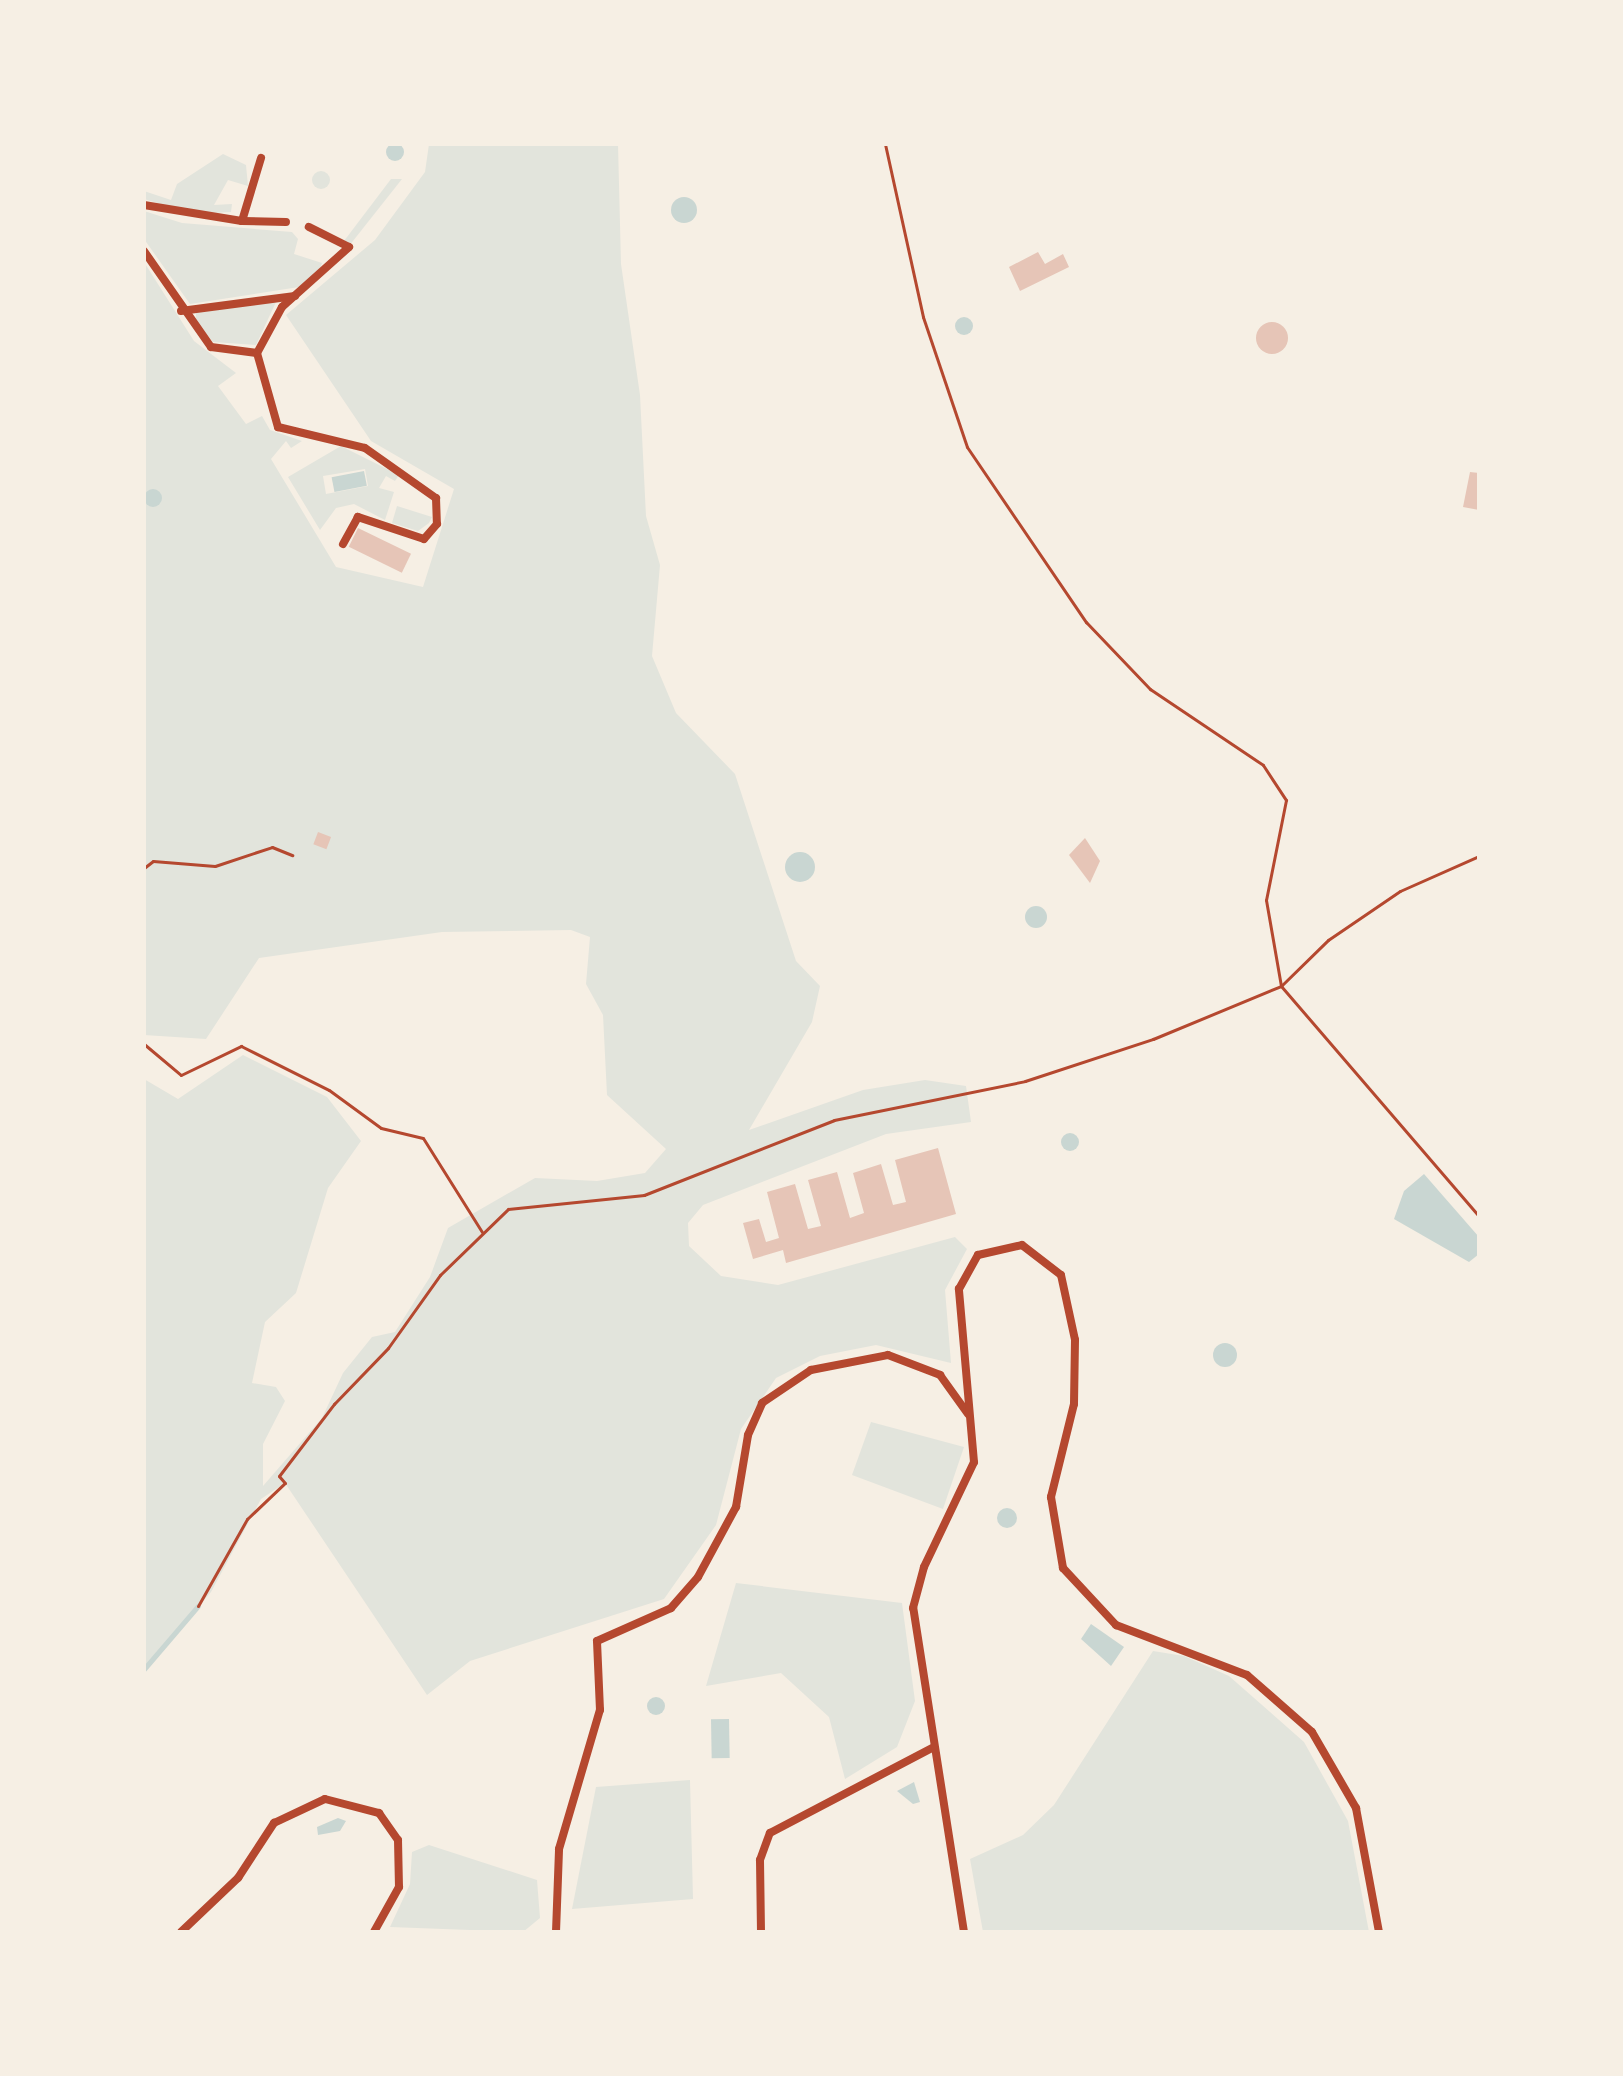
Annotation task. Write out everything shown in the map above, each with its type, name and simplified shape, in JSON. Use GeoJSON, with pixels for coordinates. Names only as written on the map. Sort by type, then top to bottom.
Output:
{"type":"FeatureCollection","features":[{"type":"Feature","properties":{"kind":"street"},"geometry":{"type":"LineString","coordinates":[[242,221],[261,158]]}},
{"type":"Feature","properties":{"kind":"street"},"geometry":{"type":"LineString","coordinates":[[144,205],[242,221],[286,222]]}},
{"type":"Feature","properties":{"kind":"street"},"geometry":{"type":"LineString","coordinates":[[309,227],[349,247],[270,322],[257,353],[269,416],[300,436],[365,448],[436,498],[437,524],[424,539],[358,517],[343,544]]}},
{"type":"Feature","properties":{"kind":"street"},"geometry":{"type":"LineString","coordinates":[[144,251],[181,311],[211,347],[257,353]]}},
{"type":"Feature","properties":{"kind":"street"},"geometry":{"type":"LineString","coordinates":[[181,311],[295,296]]}},
{"type":"Feature","properties":{"kind":"street"},"geometry":{"type":"LineString","coordinates":[[964,1932],[932,1748],[913,1608],[924,1567],[971,1479],[971,1423],[959,1311],[967,1268],[991,1249],[1022,1245],[1061,1275],[1077,1367],[1051,1497],[1063,1568],[1116,1625],[1247,1675],[1281,1700],[1336,1765],[1367,1845],[1379,1932]]}},
{"type":"Feature","properties":{"kind":"street"},"geometry":{"type":"LineString","coordinates":[[556,1932],[559,1849],[600,1710],[597,1641],[683,1597],[736,1507],[754,1418],[789,1381],[850,1358],[906,1358],[940,1375],[971,1423]]}},
{"type":"Feature","properties":{"kind":"street"},"geometry":{"type":"LineString","coordinates":[[761,1932],[760,1860],[770,1833],[932,1748]]}},
{"type":"Feature","properties":{"kind":"street"},"geometry":{"type":"LineString","coordinates":[[181,1932],[238,1878],[274,1823],[325,1799],[379,1813],[398,1840],[399,1887],[374,1932]]}},
{"type":"Feature","properties":{"kind":"path"},"geometry":{"type":"LineString","coordinates":[[885,144],[923,317],[967,447],[1086,622],[1150,689],[1263,765],[1286,800],[1266,900],[1281,986],[1479,1216]]}},
{"type":"Feature","properties":{"kind":"path"},"geometry":{"type":"LineString","coordinates":[[144,868],[153,861],[215,866],[272,847],[292,855]]}},
{"type":"Feature","properties":{"kind":"path"},"geometry":{"type":"LineString","coordinates":[[198,1606],[247,1519],[285,1483],[279,1476],[369,1364],[482,1232],[508,1209],[644,1195],[834,1120],[1025,1081],[1281,986],[1328,940],[1400,891],[1479,856]]}},
{"type":"Feature","properties":{"kind":"path"},"geometry":{"type":"LineString","coordinates":[[144,1044],[181,1075],[241,1046],[329,1090],[381,1128],[423,1138],[482,1232]]}},
{"type":"Feature","properties":{"kind":"shaded area"},"geometry":{"type":"Polygon","coordinates":[[[395,143],[404,152],[395,161],[386,152],[395,143]]]}},
{"type":"Feature","properties":{"kind":"shaded area"},"geometry":{"type":"Polygon","coordinates":[[[429,144],[618,144],[621,264],[640,395],[646,516],[660,565],[652,656],[676,713],[735,774],[796,961],[820,986],[812,1022],[749,1130],[863,1090],[925,1080],[966,1086],[971,1122],[886,1134],[703,1205],[688,1223],[689,1246],[721,1276],[778,1285],[955,1237],[967,1249],[945,1290],[951,1363],[876,1345],[820,1356],[776,1378],[741,1429],[716,1525],[664,1599],[470,1661],[427,1695],[285,1483],[261,1499],[211,1592],[144,1669],[144,1079],[178,1099],[243,1055],[327,1097],[361,1141],[328,1188],[296,1293],[265,1322],[252,1383],[276,1387],[285,1401],[263,1444],[263,1486],[322,1418],[343,1373],[372,1337],[395,1332],[430,1277],[448,1228],[535,1178],[597,1181],[645,1173],[666,1149],[607,1095],[603,1015],[586,984],[590,937],[571,930],[442,932],[259,958],[206,1039],[144,1035],[144,262],[194,341],[236,373],[218,386],[246,424],[262,416],[270,430],[302,441],[291,448],[286,441],[271,459],[336,567],[423,587],[454,489],[371,441],[286,315],[375,240],[425,172],[429,144]]]}},
{"type":"Feature","properties":{"kind":"shaded area"},"geometry":{"type":"Polygon","coordinates":[[[223,154],[246,165],[248,186],[228,180],[214,205],[232,204],[231,212],[194,214],[144,199],[144,191],[171,200],[177,184],[223,154]]]}},
{"type":"Feature","properties":{"kind":"shaded area"},"geometry":{"type":"Polygon","coordinates":[[[321,171],[330,180],[321,189],[312,180],[321,171]]]}},
{"type":"Feature","properties":{"kind":"shaded area"},"geometry":{"type":"Polygon","coordinates":[[[391,179],[402,179],[349,246],[344,241],[391,179]]]}},
{"type":"Feature","properties":{"kind":"shaded area"},"geometry":{"type":"Polygon","coordinates":[[[684,197],[693,201],[697,210],[693,219],[684,223],[675,219],[671,210],[675,201],[684,197]]]}},
{"type":"Feature","properties":{"kind":"shaded area"},"geometry":{"type":"Polygon","coordinates":[[[144,211],[182,223],[292,232],[298,239],[294,254],[322,263],[319,273],[299,287],[190,304],[144,239],[144,211]]]}},
{"type":"Feature","properties":{"kind":"shaded area"},"geometry":{"type":"Polygon","coordinates":[[[276,302],[256,345],[213,342],[196,321],[196,312],[276,302]]]}},
{"type":"Feature","properties":{"kind":"shaded area"},"geometry":{"type":"Polygon","coordinates":[[[960,317],[968,317],[973,326],[971,333],[960,335],[955,330],[955,322],[960,317]]]}},
{"type":"Feature","properties":{"kind":"shaded area"},"geometry":{"type":"Polygon","coordinates":[[[341,446],[399,475],[395,481],[386,476],[379,488],[394,492],[385,520],[354,504],[336,508],[320,530],[288,477],[341,446]],[[365,469],[323,476],[326,494],[368,486],[365,469]]]}},
{"type":"Feature","properties":{"kind":"shaded area"},"geometry":{"type":"Polygon","coordinates":[[[364,471],[367,486],[334,492],[332,477],[364,471]]]}},
{"type":"Feature","properties":{"kind":"shaded area"},"geometry":{"type":"Polygon","coordinates":[[[149,489],[157,489],[162,498],[160,505],[149,507],[144,502],[144,494],[149,489]]]}},
{"type":"Feature","properties":{"kind":"shaded area"},"geometry":{"type":"Polygon","coordinates":[[[397,506],[432,517],[418,531],[392,523],[397,506]]]}},
{"type":"Feature","properties":{"kind":"shaded area"},"geometry":{"type":"Polygon","coordinates":[[[800,852],[811,856],[815,867],[811,878],[800,882],[789,878],[785,867],[789,856],[800,852]]]}},
{"type":"Feature","properties":{"kind":"shaded area"},"geometry":{"type":"Polygon","coordinates":[[[1032,906],[1040,906],[1047,917],[1040,928],[1032,928],[1025,921],[1025,913],[1032,906]]]}},
{"type":"Feature","properties":{"kind":"shaded area"},"geometry":{"type":"Polygon","coordinates":[[[1070,1133],[1079,1142],[1070,1151],[1061,1142],[1070,1133]]]}},
{"type":"Feature","properties":{"kind":"shaded area"},"geometry":{"type":"Polygon","coordinates":[[[1424,1174],[1479,1237],[1479,1254],[1469,1262],[1394,1219],[1404,1191],[1424,1174]]]}},
{"type":"Feature","properties":{"kind":"shaded area"},"geometry":{"type":"Polygon","coordinates":[[[1225,1343],[1236,1350],[1237,1355],[1230,1366],[1225,1367],[1214,1360],[1213,1355],[1220,1344],[1225,1343]]]}},
{"type":"Feature","properties":{"kind":"shaded area"},"geometry":{"type":"Polygon","coordinates":[[[871,1422],[964,1447],[943,1509],[852,1475],[871,1422]]]}},
{"type":"Feature","properties":{"kind":"shaded area"},"geometry":{"type":"Polygon","coordinates":[[[1007,1508],[1014,1511],[1017,1518],[1014,1525],[1007,1528],[1000,1525],[997,1518],[1000,1511],[1007,1508]]]}},
{"type":"Feature","properties":{"kind":"shaded area"},"geometry":{"type":"Polygon","coordinates":[[[736,1583],[902,1603],[915,1701],[897,1747],[845,1779],[829,1717],[781,1673],[706,1686],[736,1583]]]}},
{"type":"Feature","properties":{"kind":"shaded area"},"geometry":{"type":"Polygon","coordinates":[[[1091,1624],[1124,1647],[1111,1666],[1081,1639],[1091,1624]]]}},
{"type":"Feature","properties":{"kind":"shaded area"},"geometry":{"type":"Polygon","coordinates":[[[1153,1651],[1184,1656],[1229,1676],[1304,1742],[1348,1821],[1369,1932],[983,1932],[970,1859],[1023,1835],[1054,1805],[1153,1651]]]}},
{"type":"Feature","properties":{"kind":"shaded area"},"geometry":{"type":"Polygon","coordinates":[[[656,1697],[665,1706],[656,1715],[647,1706],[656,1697]]]}},
{"type":"Feature","properties":{"kind":"shaded area"},"geometry":{"type":"Polygon","coordinates":[[[711,1719],[729,1719],[730,1758],[712,1758],[711,1719]]]}},
{"type":"Feature","properties":{"kind":"shaded area"},"geometry":{"type":"Polygon","coordinates":[[[690,1780],[693,1899],[572,1909],[596,1787],[690,1780]]]}},
{"type":"Feature","properties":{"kind":"shaded area"},"geometry":{"type":"Polygon","coordinates":[[[914,1782],[920,1802],[913,1804],[897,1791],[914,1782]]]}},
{"type":"Feature","properties":{"kind":"shaded area"},"geometry":{"type":"Polygon","coordinates":[[[338,1818],[346,1821],[340,1831],[318,1835],[317,1827],[338,1818]]]}},
{"type":"Feature","properties":{"kind":"shaded area"},"geometry":{"type":"Polygon","coordinates":[[[429,1845],[537,1880],[540,1918],[523,1932],[390,1927],[410,1884],[412,1852],[429,1845]]]}},
{"type":"Feature","properties":{"kind":"building"},"geometry":{"type":"Polygon","coordinates":[[[1038,252],[1045,264],[1063,254],[1069,267],[1020,291],[1009,267],[1038,252]]]}},
{"type":"Feature","properties":{"kind":"building"},"geometry":{"type":"Polygon","coordinates":[[[1272,322],[1283,327],[1288,338],[1283,349],[1272,354],[1261,349],[1256,338],[1261,327],[1272,322]]]}},
{"type":"Feature","properties":{"kind":"building"},"geometry":{"type":"Polygon","coordinates":[[[1470,472],[1479,473],[1479,510],[1463,507],[1470,472]]]}},
{"type":"Feature","properties":{"kind":"building"},"geometry":{"type":"Polygon","coordinates":[[[358,528],[411,554],[402,573],[349,547],[358,528]]]}},
{"type":"Feature","properties":{"kind":"building"},"geometry":{"type":"Polygon","coordinates":[[[318,832],[331,837],[326,849],[313,844],[318,832]]]}},
{"type":"Feature","properties":{"kind":"building"},"geometry":{"type":"Polygon","coordinates":[[[1085,838],[1100,861],[1090,883],[1069,855],[1085,838]]]}},
{"type":"Feature","properties":{"kind":"building"},"geometry":{"type":"Polygon","coordinates":[[[938,1148],[956,1214],[786,1263],[783,1250],[753,1259],[743,1223],[759,1219],[766,1242],[779,1238],[767,1192],[795,1184],[808,1229],[821,1226],[808,1180],[837,1172],[850,1218],[864,1213],[853,1173],[881,1164],[893,1205],[906,1202],[895,1160],[938,1148]]]}},
{"type":"Feature","properties":{"kind":"waterway"},"geometry":{"type":"LineString","coordinates":[[144,1669],[198,1606]]}}]}
